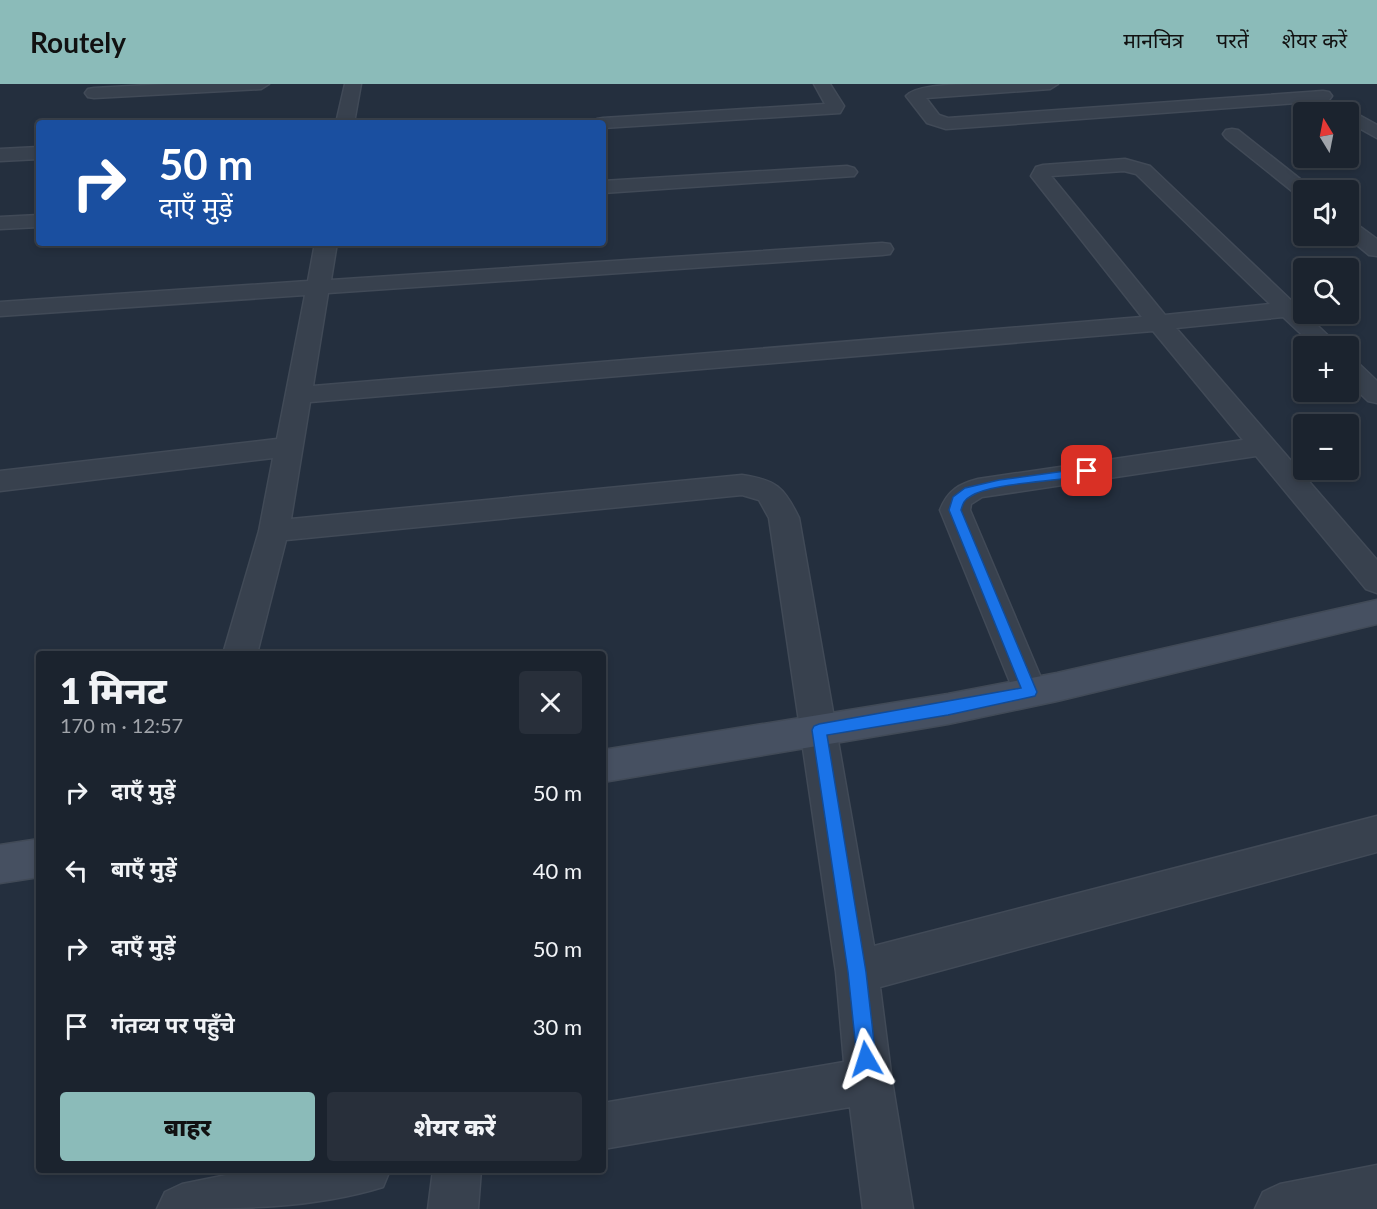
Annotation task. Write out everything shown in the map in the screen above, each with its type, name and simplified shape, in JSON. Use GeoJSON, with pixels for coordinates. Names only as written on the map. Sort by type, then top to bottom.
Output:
{"type":"FeatureCollection","features":[{"type":"Feature","properties":{"kind":"street"},"geometry":{"type":"LineString","coordinates":[[94,93],[261,84]]}},
{"type":"Feature","properties":{"kind":"street"},"geometry":{"type":"LineString","coordinates":[[346,120],[353,84]]}},
{"type":"Feature","properties":{"kind":"street"},"geometry":{"type":"LineString","coordinates":[[606,123],[834,110],[836,107],[822,84]]}},
{"type":"Feature","properties":{"kind":"street"},"geometry":{"type":"LineString","coordinates":[[1050,84],[928,92],[915,96],[933,119],[946,124],[1323,96]]}},
{"type":"Feature","properties":{"kind":"street"},"geometry":{"type":"LineString","coordinates":[[1305,84],[1332,102]]}},
{"type":"Feature","properties":{"kind":"street"},"geometry":{"type":"LineString","coordinates":[[1359,121],[1377,133]]}},
{"type":"Feature","properties":{"kind":"street"},"geometry":{"type":"LineString","coordinates":[[1232,134],[1293,182]]}},
{"type":"Feature","properties":{"kind":"street"},"geometry":{"type":"LineString","coordinates":[[0,155],[36,153]]}},
{"type":"Feature","properties":{"kind":"street"},"geometry":{"type":"LineString","coordinates":[[1316,336],[1143,170],[1125,165],[1042,171],[1041,176],[1045,182],[1159,323],[1377,581]]}},
{"type":"Feature","properties":{"kind":"street"},"geometry":{"type":"LineString","coordinates":[[606,187],[847,172]]}},
{"type":"Feature","properties":{"kind":"street"},"geometry":{"type":"LineString","coordinates":[[0,223],[36,221]]}},
{"type":"Feature","properties":{"kind":"street"},"geometry":{"type":"LineString","coordinates":[[1359,236],[1377,250]]}},
{"type":"Feature","properties":{"kind":"street"},"geometry":{"type":"LineString","coordinates":[[241,651],[274,531],[325,246]]}},
{"type":"Feature","properties":{"kind":"street"},"geometry":{"type":"LineString","coordinates":[[0,309],[882,249]]}},
{"type":"Feature","properties":{"kind":"street"},"geometry":{"type":"LineString","coordinates":[[297,395],[1159,323],[1288,309]]}},
{"type":"Feature","properties":{"kind":"street"},"geometry":{"type":"LineString","coordinates":[[1359,378],[1377,395]]}},
{"type":"Feature","properties":{"kind":"street"},"geometry":{"type":"LineString","coordinates":[[1030,692],[955,510],[957,500],[969,491],[999,484],[1263,446]]}},
{"type":"Feature","properties":{"kind":"street"},"geometry":{"type":"LineString","coordinates":[[0,481],[289,447]]}},
{"type":"Feature","properties":{"kind":"street"},"geometry":{"type":"LineString","coordinates":[[274,531],[742,485],[761,487],[774,496],[784,518],[819,730],[857,972],[869,1081],[888,1209]]}},
{"type":"Feature","properties":{"kind":"street"},"geometry":{"type":"LineString","coordinates":[[606,766],[948,709],[1377,612]]}},
{"type":"Feature","properties":{"kind":"street"},"geometry":{"type":"LineString","coordinates":[[857,972],[1377,834]]}},
{"type":"Feature","properties":{"kind":"street"},"geometry":{"type":"LineString","coordinates":[[0,864],[36,858]]}},
{"type":"Feature","properties":{"kind":"street"},"geometry":{"type":"LineString","coordinates":[[606,1125],[869,1081]]}},
{"type":"Feature","properties":{"kind":"street"},"geometry":{"type":"LineString","coordinates":[[182,1209],[352,1173]]}},
{"type":"Feature","properties":{"kind":"street"},"geometry":{"type":"LineString","coordinates":[[453,1209],[457,1173]]}},
{"type":"Feature","properties":{"kind":"street"},"geometry":{"type":"LineString","coordinates":[[1280,1209],[1377,1189]]}},
{"type":"Feature","properties":{"kind":"route"},"geometry":{"type":"LineString","coordinates":[[866,1059],[857,972],[819,730],[948,709],[1030,692],[955,510],[957,500],[969,491],[999,484],[1087,471]]}}]}
